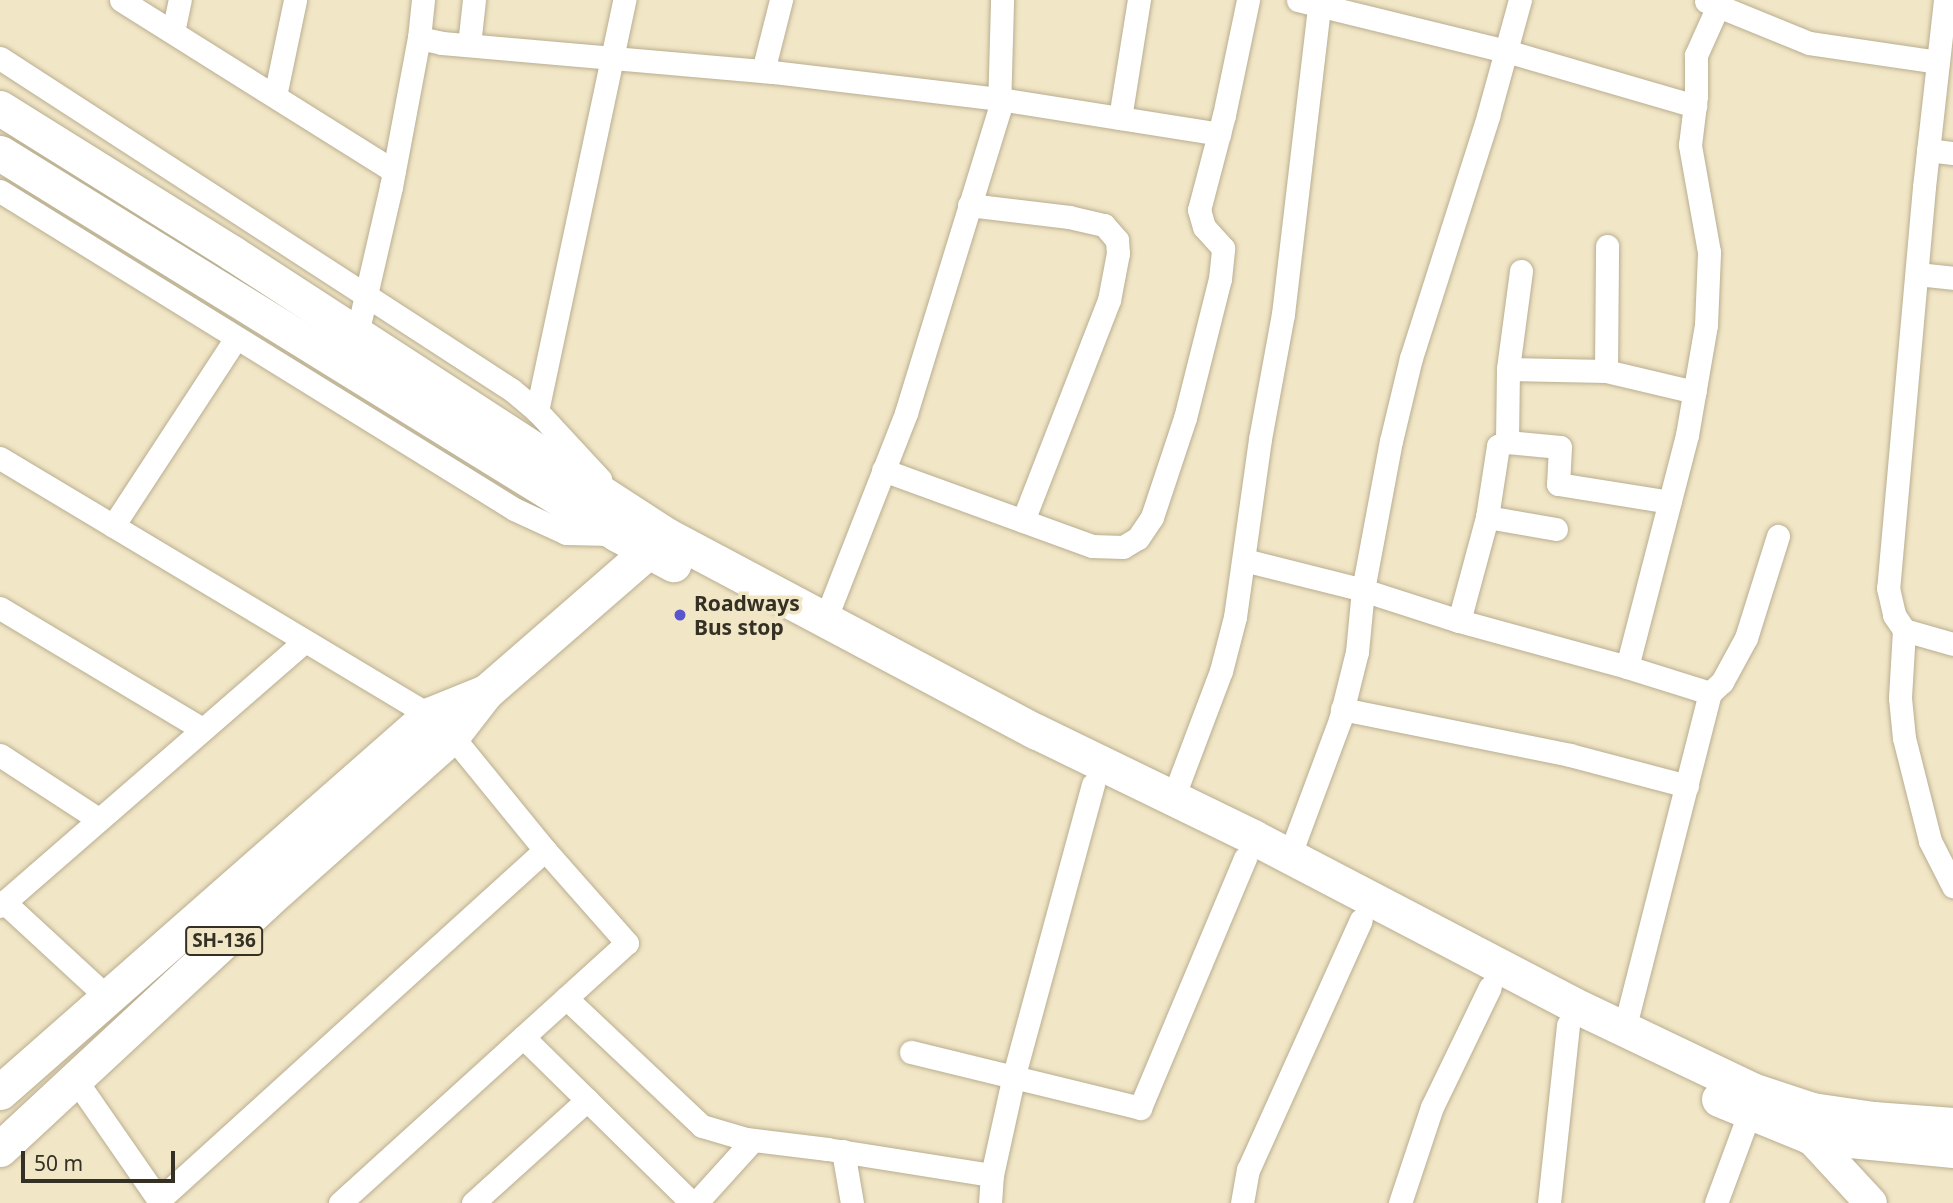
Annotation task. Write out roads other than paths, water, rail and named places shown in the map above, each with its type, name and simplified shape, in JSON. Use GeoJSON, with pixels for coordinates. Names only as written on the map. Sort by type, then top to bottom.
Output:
{"type":"FeatureCollection","features":[{"type":"Feature","properties":{"kind":"main road"},"geometry":{"type":"LineString","coordinates":[[0,108],[357,334],[657,543],[778,622],[1093,785],[1245,858],[1490,987],[1749,1114],[1953,1150]]}},
{"type":"Feature","properties":{"kind":"main road"},"geometry":{"type":"LineString","coordinates":[[0,153],[617,534],[657,543],[825,620],[1037,732],[1173,798],[1624,1030],[1752,1090],[1810,1123],[1873,1119],[1953,1125]]}},
{"type":"Feature","properties":{"kind":"main road","name":"SH-136"},"geometry":{"type":"LineString","coordinates":[[0,1092],[108,998],[486,692],[657,543]]}},
{"type":"Feature","properties":{"kind":"main road","name":"SH-136"},"geometry":{"type":"LineString","coordinates":[[0,1149],[280,888],[441,726]]}},
{"type":"Feature","properties":{"kind":"street"},"geometry":{"type":"LineString","coordinates":[[173,33],[180,0]]}},
{"type":"Feature","properties":{"kind":"street"},"geometry":{"type":"LineString","coordinates":[[275,96],[295,0]]}},
{"type":"Feature","properties":{"kind":"street"},"geometry":{"type":"LineString","coordinates":[[357,334],[394,171],[419,38],[423,0]]}},
{"type":"Feature","properties":{"kind":"street"},"geometry":{"type":"LineString","coordinates":[[469,45],[474,0]]}},
{"type":"Feature","properties":{"kind":"street"},"geometry":{"type":"LineString","coordinates":[[537,411],[624,0]]}},
{"type":"Feature","properties":{"kind":"street"},"geometry":{"type":"LineString","coordinates":[[763,71],[781,0]]}},
{"type":"Feature","properties":{"kind":"street"},"geometry":{"type":"LineString","coordinates":[[825,620],[906,413],[999,110],[1002,0]]}},
{"type":"Feature","properties":{"kind":"street"},"geometry":{"type":"LineString","coordinates":[[1120,118],[1139,0]]}},
{"type":"Feature","properties":{"kind":"street"},"geometry":{"type":"LineString","coordinates":[[883,470],[1092,546],[1123,547],[1138,538],[1152,517],[1185,418],[1220,279],[1223,248],[1204,227],[1199,210],[1219,134],[1248,0]]}},
{"type":"Feature","properties":{"kind":"street"},"geometry":{"type":"LineString","coordinates":[[1289,857],[1342,709],[1357,652],[1363,590],[1391,441],[1411,358],[1520,0]]}},
{"type":"Feature","properties":{"kind":"street"},"geometry":{"type":"LineString","coordinates":[[1945,0],[1928,150],[1888,588],[1894,615],[1904,630],[1900,698],[1904,738],[1930,841],[1953,886]]}},
{"type":"Feature","properties":{"kind":"street"},"geometry":{"type":"LineString","coordinates":[[127,2],[394,171]]}},
{"type":"Feature","properties":{"kind":"street"},"geometry":{"type":"LineString","coordinates":[[1173,798],[1222,671],[1244,561],[1260,439],[1283,314],[1312,2],[1506,51],[1695,107]]}},
{"type":"Feature","properties":{"kind":"street"},"geometry":{"type":"LineString","coordinates":[[1627,667],[1670,502],[1695,392],[1706,325],[1709,252],[1690,145],[1695,107],[1696,55],[1721,5],[1809,43],[1938,62]]}},
{"type":"Feature","properties":{"kind":"street"},"geometry":{"type":"LineString","coordinates":[[419,38],[469,45],[763,71],[999,99],[1219,134]]}},
{"type":"Feature","properties":{"kind":"street"},"geometry":{"type":"LineString","coordinates":[[0,58],[512,390],[537,411],[657,543]]}},
{"type":"Feature","properties":{"kind":"street"},"geometry":{"type":"LineString","coordinates":[[1928,150],[1953,153]]}},
{"type":"Feature","properties":{"kind":"street"},"geometry":{"type":"LineString","coordinates":[[0,191],[514,509],[566,533],[617,534]]}},
{"type":"Feature","properties":{"kind":"street"},"geometry":{"type":"LineString","coordinates":[[969,205],[1069,217],[1104,225],[1117,240],[1118,253],[1109,300],[1023,521]]}},
{"type":"Feature","properties":{"kind":"street"},"geometry":{"type":"LineString","coordinates":[[1606,371],[1607,246]]}},
{"type":"Feature","properties":{"kind":"street"},"geometry":{"type":"LineString","coordinates":[[1507,442],[1508,369],[1521,271]]}},
{"type":"Feature","properties":{"kind":"street"},"geometry":{"type":"LineString","coordinates":[[1917,274],[1953,278]]}},
{"type":"Feature","properties":{"kind":"street"},"geometry":{"type":"LineString","coordinates":[[113,526],[236,338]]}},
{"type":"Feature","properties":{"kind":"street"},"geometry":{"type":"LineString","coordinates":[[1508,369],[1606,371],[1695,392]]}},
{"type":"Feature","properties":{"kind":"street"},"geometry":{"type":"LineString","coordinates":[[1459,621],[1487,517],[1498,446],[1507,442],[1560,447],[1558,484],[1670,502]]}},
{"type":"Feature","properties":{"kind":"street"},"geometry":{"type":"LineString","coordinates":[[0,458],[441,726],[627,943],[340,1203]]}},
{"type":"Feature","properties":{"kind":"street"},"geometry":{"type":"LineString","coordinates":[[1487,517],[1556,529]]}},
{"type":"Feature","properties":{"kind":"street"},"geometry":{"type":"LineString","coordinates":[[1624,1030],[1710,693],[1729,672],[1746,638],[1778,536]]}},
{"type":"Feature","properties":{"kind":"street"},"geometry":{"type":"LineString","coordinates":[[1244,561],[1363,590],[1459,621],[1627,667],[1710,693]]}},
{"type":"Feature","properties":{"kind":"street"},"geometry":{"type":"LineString","coordinates":[[0,608],[202,729]]}},
{"type":"Feature","properties":{"kind":"street"},"geometry":{"type":"LineString","coordinates":[[1904,630],[1953,644]]}},
{"type":"Feature","properties":{"kind":"street"},"geometry":{"type":"LineString","coordinates":[[108,998],[2,904],[304,642]]}},
{"type":"Feature","properties":{"kind":"street"},"geometry":{"type":"LineString","coordinates":[[1342,709],[1570,755],[1687,786]]}},
{"type":"Feature","properties":{"kind":"street"},"geometry":{"type":"LineString","coordinates":[[0,755],[98,819]]}},
{"type":"Feature","properties":{"kind":"street"},"geometry":{"type":"LineString","coordinates":[[990,1203],[992,1175],[1014,1075],[1093,785]]}},
{"type":"Feature","properties":{"kind":"street"},"geometry":{"type":"LineString","coordinates":[[75,1079],[160,1202],[545,850]]}},
{"type":"Feature","properties":{"kind":"street"},"geometry":{"type":"LineString","coordinates":[[911,1052],[1014,1075],[1140,1108],[1245,858]]}},
{"type":"Feature","properties":{"kind":"street"},"geometry":{"type":"LineString","coordinates":[[1242,1203],[1248,1170],[1361,920]]}},
{"type":"Feature","properties":{"kind":"street"},"geometry":{"type":"LineString","coordinates":[[1400,1203],[1432,1107],[1490,987]]}},
{"type":"Feature","properties":{"kind":"street"},"geometry":{"type":"LineString","coordinates":[[566,998],[702,1126],[752,1140],[843,1151],[992,1175]]}},
{"type":"Feature","properties":{"kind":"street"},"geometry":{"type":"LineString","coordinates":[[1549,1203],[1568,1025]]}},
{"type":"Feature","properties":{"kind":"street"},"geometry":{"type":"LineString","coordinates":[[523,1037],[694,1203],[752,1140]]}},
{"type":"Feature","properties":{"kind":"street"},"geometry":{"type":"LineString","coordinates":[[474,1203],[587,1100]]}},
{"type":"Feature","properties":{"kind":"street"},"geometry":{"type":"LineString","coordinates":[[1716,1203],[1749,1114]]}},
{"type":"Feature","properties":{"kind":"street"},"geometry":{"type":"LineString","coordinates":[[1810,1123],[1871,1203]]}},
{"type":"Feature","properties":{"kind":"street"},"geometry":{"type":"LineString","coordinates":[[843,1151],[852,1203]]}},
{"type":"Feature","properties":{"kind":"place","name":"Roadways Bus stop"},"geometry":{"type":"Point","coordinates":[680,615]}}]}
